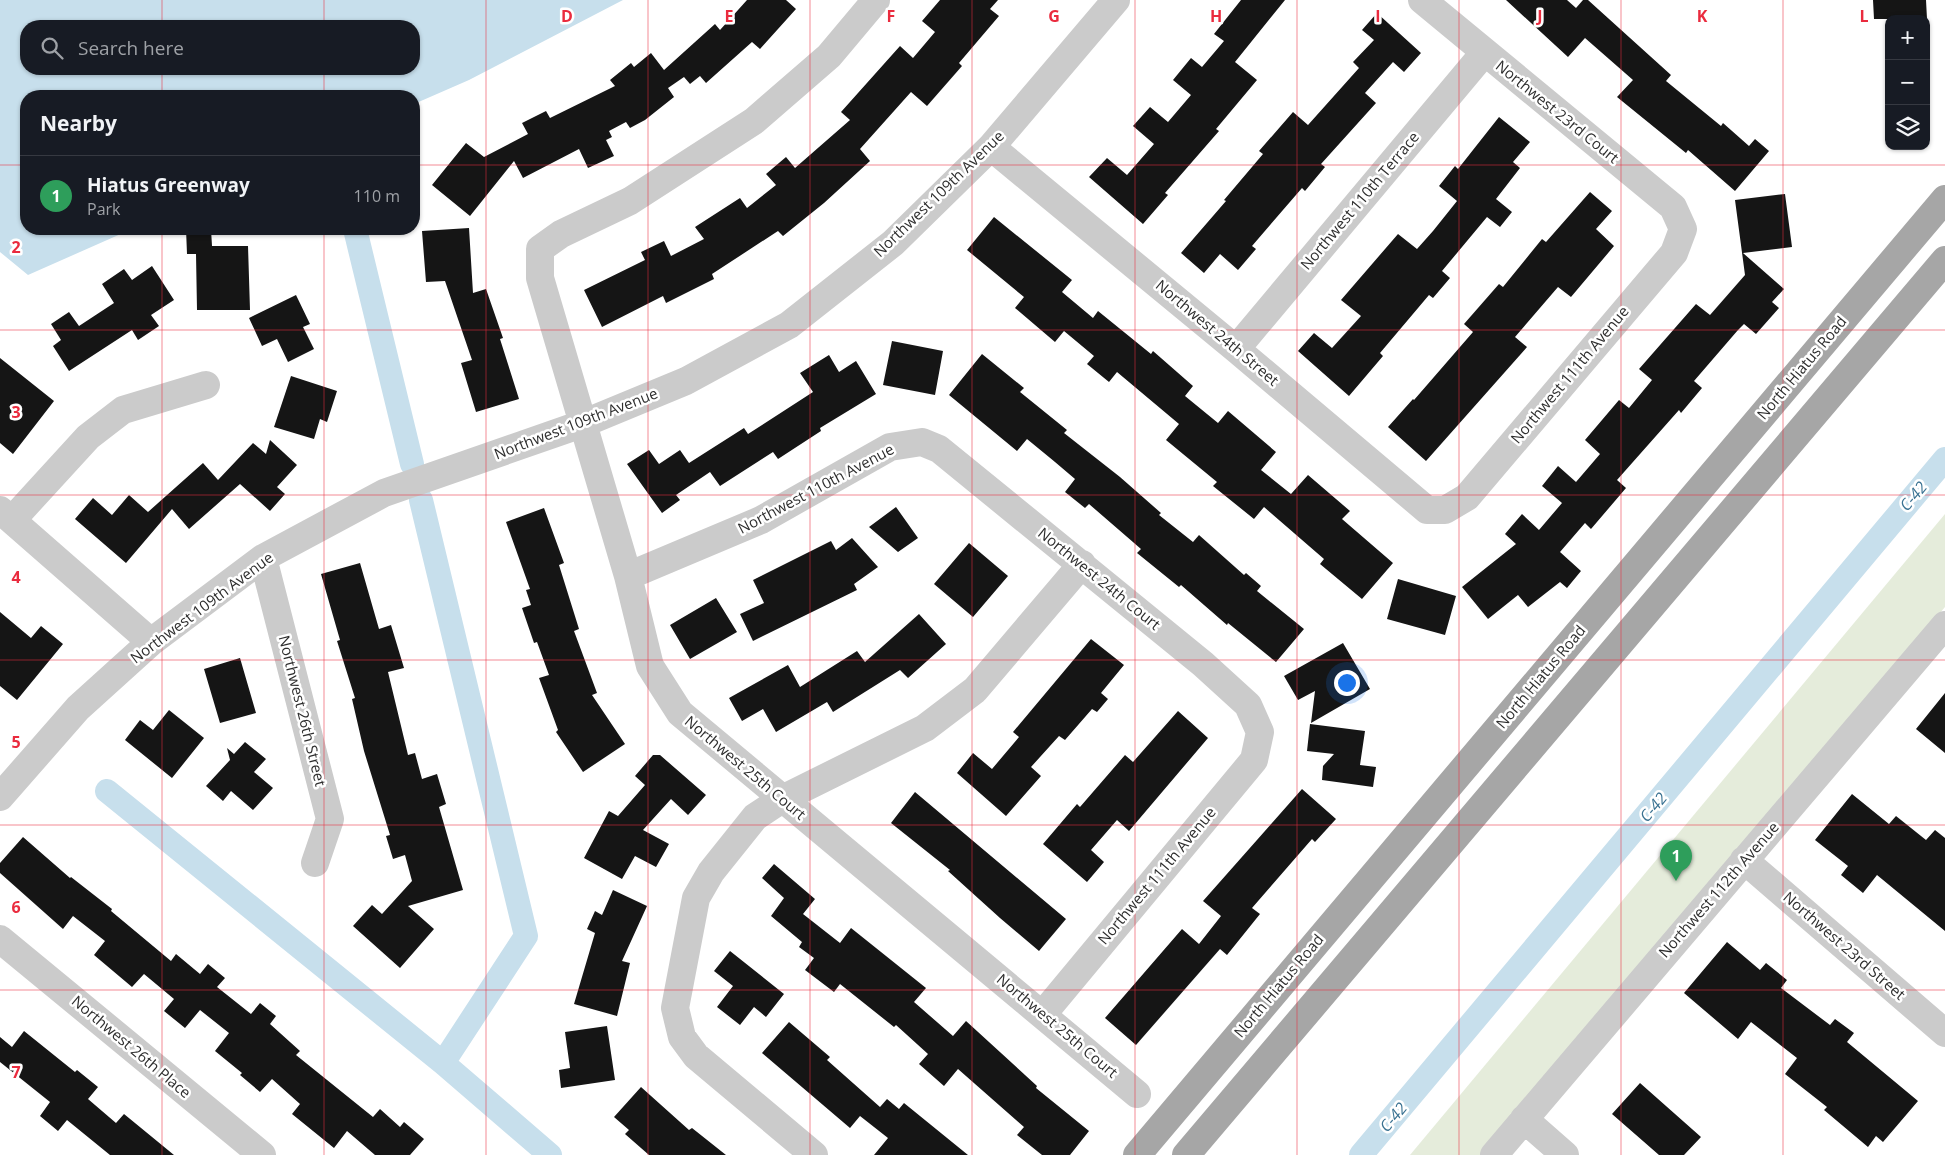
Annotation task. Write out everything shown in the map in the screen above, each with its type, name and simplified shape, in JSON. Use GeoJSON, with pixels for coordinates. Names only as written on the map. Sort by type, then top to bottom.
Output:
{"type":"FeatureCollection","features":[{"type":"Feature","properties":{"kind":"main road","name":"North Hiatus Road"},"geometry":{"type":"LineString","coordinates":[[1137,1155],[1945,199]]}},
{"type":"Feature","properties":{"kind":"main road"},"geometry":{"type":"LineString","coordinates":[[1186,1155],[1945,260]]}},
{"type":"Feature","properties":{"kind":"street","name":"Northwest 25th Court"},"geometry":{"type":"LineString","coordinates":[[876,0],[829,56],[754,121],[630,201],[561,234],[540,249],[540,278],[628,576],[650,666],[680,713],[1137,1094]]}},
{"type":"Feature","properties":{"kind":"street","name":"Northwest 109th Avenue"},"geometry":{"type":"LineString","coordinates":[[0,797],[78,708],[151,642],[263,558],[384,493],[582,424],[686,381],[789,325],[893,243],[991,148],[1116,0]]}},
{"type":"Feature","properties":{"kind":"street","name":"Northwest 23rd Court"},"geometry":{"type":"LineString","coordinates":[[1422,0],[1673,207],[1683,229]]}},
{"type":"Feature","properties":{"kind":"street","name":"Northwest 110th Terrace"},"geometry":{"type":"LineString","coordinates":[[1236,349],[1484,53]]}},
{"type":"Feature","properties":{"kind":"street","name":"Northwest 24th Street"},"geometry":{"type":"LineString","coordinates":[[991,148],[1236,349],[1427,510],[1445,510]]}},
{"type":"Feature","properties":{"kind":"street","name":"Northwest 111th Avenue"},"geometry":{"type":"LineString","coordinates":[[1445,510],[1467,496],[1668,260],[1674,252],[1683,229]]}},
{"type":"Feature","properties":{"kind":"street"},"geometry":{"type":"LineString","coordinates":[[151,642],[6,515],[88,437],[123,410],[206,385]]}},
{"type":"Feature","properties":{"kind":"street","name":"Northwest 110th Avenue"},"geometry":{"type":"LineString","coordinates":[[628,576],[761,520],[890,447],[922,442]]}},
{"type":"Feature","properties":{"kind":"street","name":"Northwest 24th Court"},"geometry":{"type":"LineString","coordinates":[[922,442],[939,449],[1203,664],[1248,706],[1260,732]]}},
{"type":"Feature","properties":{"kind":"street","name":"Northwest 26th Street"},"geometry":{"type":"LineString","coordinates":[[263,558],[330,819],[315,863]]}},
{"type":"Feature","properties":{"kind":"street"},"geometry":{"type":"LineString","coordinates":[[814,1155],[696,1056],[682,1037],[676,1008],[696,898],[711,872],[755,817],[782,799],[925,728],[975,690],[1082,564]]}},
{"type":"Feature","properties":{"kind":"street","name":"Northwest 112th Avenue"},"geometry":{"type":"LineString","coordinates":[[1494,1155],[1945,625]]}},
{"type":"Feature","properties":{"kind":"street","name":"Northwest 111th Avenue"},"geometry":{"type":"LineString","coordinates":[[1043,1014],[1254,760],[1260,732]]}},
{"type":"Feature","properties":{"kind":"street","name":"Northwest 23rd Street"},"geometry":{"type":"LineString","coordinates":[[1744,860],[1945,1033]]}},
{"type":"Feature","properties":{"kind":"street","name":"Northwest 26th Place"},"geometry":{"type":"LineString","coordinates":[[0,939],[262,1155]]}},
{"type":"Feature","properties":{"kind":"street"},"geometry":{"type":"LineString","coordinates":[[1524,1119],[1565,1155]]}},
{"type":"Feature","properties":{"kind":"green space"},"geometry":{"type":"Polygon","coordinates":[[[1945,514],[1945,607],[1481,1155],[1410,1155],[1945,514]]]}},
{"type":"Feature","properties":{"kind":"water"},"geometry":{"type":"Polygon","coordinates":[[[0,0],[623,0],[469,80],[420,101],[420,90],[20,90],[20,235],[118,235],[28,275],[0,252],[0,0]]]}},
{"type":"Feature","properties":{"kind":"building"},"geometry":{"type":"Polygon","coordinates":[[[747,0],[786,0],[796,9],[760,49],[752,42],[706,83],[700,76],[690,84],[684,77],[668,88],[674,97],[645,120],[630,128],[626,122],[609,131],[612,137],[606,140],[614,156],[588,168],[579,149],[523,178],[514,161],[470,216],[432,185],[466,143],[484,157],[528,134],[522,123],[546,111],[550,118],[615,86],[610,80],[631,63],[634,67],[651,53],[664,70],[715,24],[720,30],[747,0]]]}},
{"type":"Feature","properties":{"kind":"building"},"geometry":{"type":"Polygon","coordinates":[[[940,0],[998,0],[990,9],[999,16],[959,63],[962,66],[927,106],[911,92],[860,149],[870,161],[824,203],[783,236],[778,231],[712,274],[714,279],[666,303],[663,296],[602,327],[584,290],[645,260],[641,252],[664,241],[671,256],[704,239],[695,227],[740,198],[747,208],[776,185],[766,174],[786,157],[795,168],[850,120],[841,112],[900,46],[913,58],[935,32],[922,21],[940,0]]]}},
{"type":"Feature","properties":{"kind":"building"},"geometry":{"type":"Polygon","coordinates":[[[1241,0],[1285,0],[1235,62],[1257,80],[1216,129],[1219,131],[1165,193],[1168,195],[1143,224],[1089,177],[1107,158],[1127,175],[1154,144],[1133,126],[1150,107],[1168,122],[1191,95],[1173,80],[1191,58],[1202,67],[1224,41],[1214,34],[1241,0]]]}},
{"type":"Feature","properties":{"kind":"building"},"geometry":{"type":"Polygon","coordinates":[[[1506,0],[1567,0],[1576,8],[1583,0],[1588,0],[1671,75],[1666,81],[1721,126],[1723,123],[1749,146],[1755,139],[1769,151],[1735,191],[1688,150],[1686,153],[1617,97],[1633,80],[1585,38],[1568,57],[1506,0]]]}},
{"type":"Feature","properties":{"kind":"building"},"geometry":{"type":"Polygon","coordinates":[[[1873,0],[1926,0],[1927,15],[1885,15],[1885,19],[1874,19],[1873,0]]]}},
{"type":"Feature","properties":{"kind":"building"},"geometry":{"type":"Polygon","coordinates":[[[1377,13],[1421,53],[1404,72],[1393,62],[1365,93],[1376,103],[1321,164],[1325,167],[1305,191],[1302,188],[1252,246],[1256,249],[1238,270],[1220,254],[1204,273],[1181,253],[1226,201],[1224,200],[1263,154],[1259,151],[1293,112],[1308,125],[1359,68],[1353,62],[1374,40],[1362,30],[1377,13]]]}},
{"type":"Feature","properties":{"kind":"building"},"geometry":{"type":"Polygon","coordinates":[[[1499,117],[1530,142],[1513,162],[1520,168],[1496,199],[1512,212],[1500,227],[1487,217],[1442,271],[1450,278],[1433,298],[1429,295],[1380,353],[1383,356],[1349,396],[1298,351],[1314,333],[1332,348],[1361,316],[1341,300],[1398,234],[1417,249],[1433,231],[1457,201],[1439,186],[1455,166],[1458,169],[1499,117]]]}},
{"type":"Feature","properties":{"kind":"building"},"geometry":{"type":"Polygon","coordinates":[[[1590,192],[1612,211],[1596,229],[1614,246],[1571,297],[1558,287],[1515,337],[1527,347],[1426,461],[1388,427],[1473,332],[1464,324],[1499,284],[1503,287],[1542,239],[1546,242],[1590,192]]]}},
{"type":"Feature","properties":{"kind":"building"},"geometry":{"type":"Polygon","coordinates":[[[1785,194],[1792,247],[1743,253],[1784,289],[1772,302],[1779,308],[1756,334],[1744,324],[1738,330],[1694,381],[1702,388],[1681,413],[1679,410],[1617,480],[1626,488],[1591,529],[1585,523],[1560,552],[1581,571],[1567,588],[1560,582],[1528,607],[1518,595],[1488,619],[1462,587],[1516,544],[1505,534],[1522,514],[1539,530],[1562,503],[1542,486],[1558,466],[1576,482],[1600,454],[1585,440],[1619,400],[1629,408],[1652,380],[1639,369],[1696,304],[1710,315],[1745,275],[1735,200],[1785,194]]]}},
{"type":"Feature","properties":{"kind":"building"},"geometry":{"type":"Polygon","coordinates":[[[994,217],[1072,280],[1062,292],[1093,318],[1098,311],[1151,354],[1153,351],[1193,386],[1185,396],[1218,423],[1228,411],[1276,452],[1261,470],[1291,494],[1308,475],[1350,511],[1342,519],[1393,563],[1362,599],[1320,564],[1324,559],[1264,507],[1254,519],[1213,486],[1217,482],[1166,440],[1179,424],[1117,372],[1109,382],[1087,364],[1094,356],[1064,331],[1055,342],[1015,308],[1024,297],[967,250],[994,217]]]}},
{"type":"Feature","properties":{"kind":"building"},"geometry":{"type":"Polygon","coordinates":[[[469,228],[473,293],[486,289],[503,338],[500,339],[519,399],[476,412],[461,363],[472,360],[445,281],[426,282],[422,231],[469,228]]]}},
{"type":"Feature","properties":{"kind":"building"},"geometry":{"type":"Polygon","coordinates":[[[186,235],[211,235],[212,246],[248,246],[250,310],[197,310],[196,254],[187,254],[186,235]]]}},
{"type":"Feature","properties":{"kind":"building"},"geometry":{"type":"Polygon","coordinates":[[[152,266],[174,300],[151,315],[159,326],[138,340],[132,330],[69,371],[53,346],[61,340],[51,324],[69,312],[79,326],[114,303],[102,284],[124,269],[132,280],[152,266]]]}},
{"type":"Feature","properties":{"kind":"building"},"geometry":{"type":"Polygon","coordinates":[[[296,295],[310,324],[303,327],[314,349],[288,362],[277,339],[262,346],[249,318],[296,295]]]}},
{"type":"Feature","properties":{"kind":"building"},"geometry":{"type":"Polygon","coordinates":[[[892,341],[943,351],[935,395],[883,385],[892,341]]]}},
{"type":"Feature","properties":{"kind":"building"},"geometry":{"type":"Polygon","coordinates":[[[982,354],[1024,388],[1020,392],[1067,430],[1064,433],[1120,477],[1161,513],[1159,515],[1193,542],[1199,535],[1244,575],[1246,573],[1261,586],[1257,591],[1304,629],[1276,662],[1228,623],[1227,625],[1181,585],[1179,587],[1137,553],[1141,549],[1089,504],[1085,508],[1065,492],[1075,479],[1027,439],[1017,451],[949,395],[982,354]]]}},
{"type":"Feature","properties":{"kind":"building"},"geometry":{"type":"Polygon","coordinates":[[[829,355],[839,372],[856,361],[876,394],[820,428],[821,431],[778,459],[773,452],[720,486],[710,472],[676,495],[680,500],[662,513],[627,464],[649,450],[659,464],[680,450],[689,463],[744,428],[748,434],[813,392],[800,373],[829,355]]]}},
{"type":"Feature","properties":{"kind":"building"},"geometry":{"type":"Polygon","coordinates":[[[0,358],[54,401],[13,454],[0,443],[0,358]]]}},
{"type":"Feature","properties":{"kind":"building"},"geometry":{"type":"Polygon","coordinates":[[[291,376],[337,391],[327,422],[320,419],[314,439],[274,427],[291,376]]]}},
{"type":"Feature","properties":{"kind":"building"},"geometry":{"type":"Polygon","coordinates":[[[270,440],[297,465],[277,487],[285,494],[270,511],[240,484],[189,529],[172,509],[126,563],[75,519],[93,498],[112,515],[129,495],[148,512],[203,463],[218,480],[253,443],[266,454],[270,440]]]}},
{"type":"Feature","properties":{"kind":"building"},"geometry":{"type":"Polygon","coordinates":[[[896,507],[918,538],[898,552],[869,527],[896,507]]]}},
{"type":"Feature","properties":{"kind":"building"},"geometry":{"type":"Polygon","coordinates":[[[544,508],[564,563],[559,565],[579,629],[574,631],[597,693],[592,695],[625,744],[583,772],[556,732],[558,730],[539,678],[549,675],[537,642],[534,643],[522,608],[531,605],[526,590],[530,589],[506,522],[544,508]]]}},
{"type":"Feature","properties":{"kind":"building"},"geometry":{"type":"Polygon","coordinates":[[[852,538],[878,567],[854,584],[857,590],[753,641],[740,614],[764,603],[753,580],[831,541],[836,550],[852,538]]]}},
{"type":"Feature","properties":{"kind":"building"},"geometry":{"type":"Polygon","coordinates":[[[969,543],[1008,576],[973,617],[934,584],[969,543]]]}},
{"type":"Feature","properties":{"kind":"building"},"geometry":{"type":"Polygon","coordinates":[[[360,563],[379,629],[391,625],[404,668],[388,672],[408,755],[415,753],[422,779],[437,774],[446,804],[439,807],[463,890],[408,906],[434,929],[400,968],[353,926],[372,905],[382,914],[412,881],[405,855],[393,859],[386,836],[390,835],[364,751],[352,699],[355,698],[337,641],[340,640],[321,574],[360,563]]]}},
{"type":"Feature","properties":{"kind":"building"},"geometry":{"type":"Polygon","coordinates":[[[1398,579],[1456,596],[1445,635],[1387,619],[1398,579]]]}},
{"type":"Feature","properties":{"kind":"building"},"geometry":{"type":"Polygon","coordinates":[[[716,598],[737,632],[690,659],[670,625],[716,598]]]}},
{"type":"Feature","properties":{"kind":"building"},"geometry":{"type":"Polygon","coordinates":[[[0,612],[31,638],[41,626],[63,644],[17,700],[0,686],[0,612]]]}},
{"type":"Feature","properties":{"kind":"building"},"geometry":{"type":"Polygon","coordinates":[[[919,614],[946,644],[908,678],[900,670],[833,712],[827,702],[776,732],[763,709],[742,721],[729,698],[788,665],[800,687],[857,651],[865,662],[919,614]]]}},
{"type":"Feature","properties":{"kind":"building"},"geometry":{"type":"Polygon","coordinates":[[[1091,639],[1124,665],[1101,693],[1108,699],[1097,712],[1092,709],[1065,740],[1059,736],[1031,767],[1041,776],[1006,816],[957,773],[973,753],[992,769],[1019,737],[1013,732],[1091,639]]]}},
{"type":"Feature","properties":{"kind":"building"},"geometry":{"type":"Polygon","coordinates":[[[1343,643],[1370,689],[1311,723],[1315,691],[1298,700],[1284,676],[1343,643]]]}},
{"type":"Feature","properties":{"kind":"building"},"geometry":{"type":"Polygon","coordinates":[[[240,658],[256,713],[220,723],[204,669],[240,658]]]}},
{"type":"Feature","properties":{"kind":"building"},"geometry":{"type":"Polygon","coordinates":[[[1945,693],[1945,753],[1916,729],[1945,693]]]}},
{"type":"Feature","properties":{"kind":"building"},"geometry":{"type":"Polygon","coordinates":[[[169,710],[204,738],[172,778],[125,740],[140,720],[153,730],[169,710]]]}},
{"type":"Feature","properties":{"kind":"building"},"geometry":{"type":"Polygon","coordinates":[[[1178,711],[1208,738],[1129,831],[1117,820],[1091,850],[1104,862],[1087,882],[1043,844],[1077,804],[1080,807],[1125,755],[1133,762],[1178,711]]]}},
{"type":"Feature","properties":{"kind":"building"},"geometry":{"type":"Polygon","coordinates":[[[1310,724],[1365,731],[1360,765],[1376,767],[1373,787],[1322,780],[1323,766],[1334,754],[1307,751],[1310,724]]]}},
{"type":"Feature","properties":{"kind":"building"},"geometry":{"type":"Polygon","coordinates":[[[245,742],[266,759],[254,772],[273,788],[253,810],[231,791],[223,801],[206,786],[230,760],[227,748],[234,754],[245,742]]]}},
{"type":"Feature","properties":{"kind":"building"},"geometry":{"type":"Polygon","coordinates":[[[653,755],[660,755],[706,795],[688,815],[671,799],[643,830],[669,844],[656,867],[635,856],[622,879],[584,858],[609,811],[618,816],[645,785],[635,776],[653,755]]]}},
{"type":"Feature","properties":{"kind":"building"},"geometry":{"type":"Polygon","coordinates":[[[1302,789],[1336,819],[1315,842],[1312,839],[1252,908],[1260,914],[1227,955],[1220,949],[1136,1045],[1105,1018],[1182,929],[1199,944],[1221,916],[1203,901],[1302,789]]]}},
{"type":"Feature","properties":{"kind":"building"},"geometry":{"type":"Polygon","coordinates":[[[915,792],[1066,919],[1039,951],[948,871],[950,870],[891,823],[915,792]]]}},
{"type":"Feature","properties":{"kind":"building"},"geometry":{"type":"Polygon","coordinates":[[[1852,794],[1889,824],[1896,816],[1926,840],[1935,830],[1945,838],[1945,931],[1877,875],[1863,893],[1841,875],[1848,866],[1815,840],[1852,794]]]}},
{"type":"Feature","properties":{"kind":"building"},"geometry":{"type":"Polygon","coordinates":[[[23,837],[70,878],[112,909],[111,911],[171,961],[176,954],[200,974],[208,964],[225,978],[217,987],[251,1014],[260,1003],[276,1016],[270,1024],[300,1051],[296,1055],[373,1117],[380,1109],[400,1127],[404,1122],[424,1139],[410,1155],[375,1155],[347,1131],[334,1148],[292,1114],[300,1104],[272,1079],[260,1092],[240,1075],[242,1073],[215,1051],[229,1033],[200,1010],[185,1028],[164,1011],[174,999],[144,974],[132,987],[94,955],[105,941],[73,916],[63,929],[0,873],[0,863],[23,837]]]}},
{"type":"Feature","properties":{"kind":"building"},"geometry":{"type":"Polygon","coordinates":[[[774,864],[815,899],[803,914],[840,943],[851,928],[926,988],[914,1002],[953,1036],[966,1021],[1037,1086],[1036,1088],[1089,1131],[1070,1155],[1042,1155],[1017,1135],[1024,1127],[958,1069],[944,1086],[919,1064],[928,1054],[896,1025],[894,1027],[840,984],[834,992],[805,970],[814,958],[799,947],[802,942],[771,916],[784,898],[762,878],[774,864]]]}},
{"type":"Feature","properties":{"kind":"building"},"geometry":{"type":"Polygon","coordinates":[[[613,890],[647,906],[622,961],[630,963],[617,1016],[574,1004],[595,933],[587,929],[595,911],[602,915],[613,890]]]}},
{"type":"Feature","properties":{"kind":"building"},"geometry":{"type":"Polygon","coordinates":[[[1727,942],[1760,970],[1766,963],[1787,980],[1781,988],[1830,1025],[1835,1019],[1854,1033],[1847,1042],[1918,1101],[1883,1142],[1876,1136],[1868,1147],[1824,1110],[1827,1107],[1785,1074],[1797,1058],[1751,1022],[1738,1039],[1684,993],[1727,942]]]}},
{"type":"Feature","properties":{"kind":"building"},"geometry":{"type":"Polygon","coordinates":[[[730,951],[784,994],[766,1017],[754,1007],[740,1025],[717,1007],[733,986],[714,971],[730,951]]]}},
{"type":"Feature","properties":{"kind":"building"},"geometry":{"type":"Polygon","coordinates":[[[789,1022],[830,1057],[827,1060],[880,1107],[887,1099],[899,1109],[904,1103],[968,1155],[874,1155],[888,1138],[860,1116],[850,1128],[762,1053],[789,1022]]]}},
{"type":"Feature","properties":{"kind":"building"},"geometry":{"type":"Polygon","coordinates":[[[607,1026],[615,1080],[561,1088],[559,1070],[570,1068],[565,1032],[607,1026]]]}},
{"type":"Feature","properties":{"kind":"building"},"geometry":{"type":"Polygon","coordinates":[[[24,1031],[75,1072],[77,1070],[98,1087],[88,1099],[116,1123],[124,1114],[174,1155],[110,1155],[67,1120],[58,1131],[40,1116],[50,1102],[0,1062],[0,1037],[12,1047],[24,1031]]]}},
{"type":"Feature","properties":{"kind":"building"},"geometry":{"type":"Polygon","coordinates":[[[1640,1083],[1701,1137],[1684,1155],[1659,1155],[1612,1114],[1640,1083]]]}},
{"type":"Feature","properties":{"kind":"building"},"geometry":{"type":"Polygon","coordinates":[[[641,1087],[689,1130],[692,1128],[726,1155],[649,1155],[625,1134],[629,1130],[614,1117],[641,1087]]]}},
{"type":"Feature","properties":{"kind":"waterway"},"geometry":{"type":"LineString","coordinates":[[356,235],[412,464]]}},
{"type":"Feature","properties":{"kind":"waterway","name":"C-42"},"geometry":{"type":"LineString","coordinates":[[1361,1155],[1945,459]]}},
{"type":"Feature","properties":{"kind":"waterway"},"geometry":{"type":"LineString","coordinates":[[421,500],[526,936],[443,1063]]}},
{"type":"Feature","properties":{"kind":"waterway"},"geometry":{"type":"LineString","coordinates":[[107,791],[443,1063],[550,1155]]}},
{"type":"Feature","properties":{"kind":"place","name":"Hiatus Greenway"},"geometry":{"type":"Point","coordinates":[1676,881]}}]}
